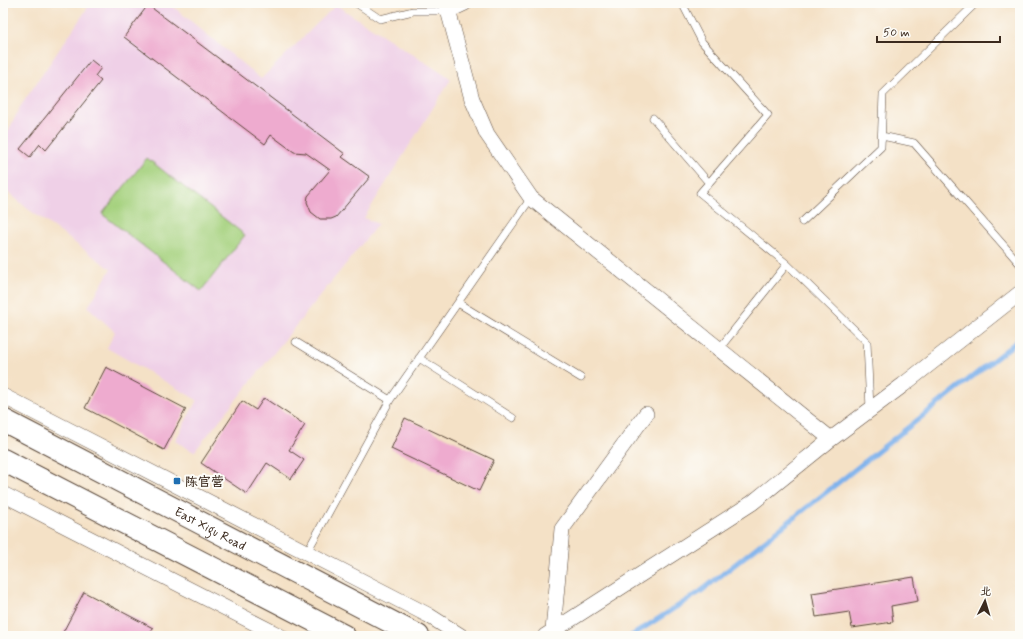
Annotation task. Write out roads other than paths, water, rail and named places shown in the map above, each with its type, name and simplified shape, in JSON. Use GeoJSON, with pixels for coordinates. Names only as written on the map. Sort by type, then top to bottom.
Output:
{"type":"FeatureCollection","features":[{"type":"Feature","properties":{"kind":"main road","name":"East Xigu Road"},"geometry":{"type":"LineString","coordinates":[[3,420],[418,636]]}},
{"type":"Feature","properties":{"kind":"main road"},"geometry":{"type":"LineString","coordinates":[[3,460],[344,636]]}},
{"type":"Feature","properties":{"kind":"street"},"geometry":{"type":"LineString","coordinates":[[465,3],[447,7],[472,99],[487,134],[531,198],[831,439]]}},
{"type":"Feature","properties":{"kind":"street"},"geometry":{"type":"LineString","coordinates":[[549,634],[752,503],[831,439],[903,385],[1020,293]]}},
{"type":"Feature","properties":{"kind":"street"},"geometry":{"type":"LineString","coordinates":[[3,396],[428,615],[462,636]]}},
{"type":"Feature","properties":{"kind":"street"},"geometry":{"type":"LineString","coordinates":[[549,634],[562,529],[646,414]]}},
{"type":"Feature","properties":{"kind":"street"},"geometry":{"type":"LineString","coordinates":[[3,494],[280,636]]}},
{"type":"Feature","properties":{"kind":"lane"},"geometry":{"type":"LineString","coordinates":[[356,3],[380,19],[413,11],[447,7]]}},
{"type":"Feature","properties":{"kind":"lane"},"geometry":{"type":"LineString","coordinates":[[682,3],[702,42],[768,115],[700,193],[787,264],[867,342],[870,409]]}},
{"type":"Feature","properties":{"kind":"lane"},"geometry":{"type":"LineString","coordinates":[[802,222],[881,147],[883,94],[976,3]]}},
{"type":"Feature","properties":{"kind":"lane"},"geometry":{"type":"LineString","coordinates":[[653,118],[709,183]]}},
{"type":"Feature","properties":{"kind":"lane"},"geometry":{"type":"LineString","coordinates":[[882,136],[914,143],[1020,264]]}},
{"type":"Feature","properties":{"kind":"lane"},"geometry":{"type":"LineString","coordinates":[[307,552],[390,400],[531,198]]}},
{"type":"Feature","properties":{"kind":"lane"},"geometry":{"type":"LineString","coordinates":[[719,349],[787,264]]}},
{"type":"Feature","properties":{"kind":"lane"},"geometry":{"type":"LineString","coordinates":[[458,303],[581,378]]}},
{"type":"Feature","properties":{"kind":"lane"},"geometry":{"type":"LineString","coordinates":[[296,342],[390,400]]}},
{"type":"Feature","properties":{"kind":"lane"},"geometry":{"type":"LineString","coordinates":[[419,358],[513,418]]}},
{"type":"Feature","properties":{"kind":"waterway"},"geometry":{"type":"LineString","coordinates":[[631,636],[700,592],[1020,339]]}},
{"type":"Feature","properties":{"kind":"place","name":"陈官营"},"geometry":{"type":"Point","coordinates":[177,481]}}]}
